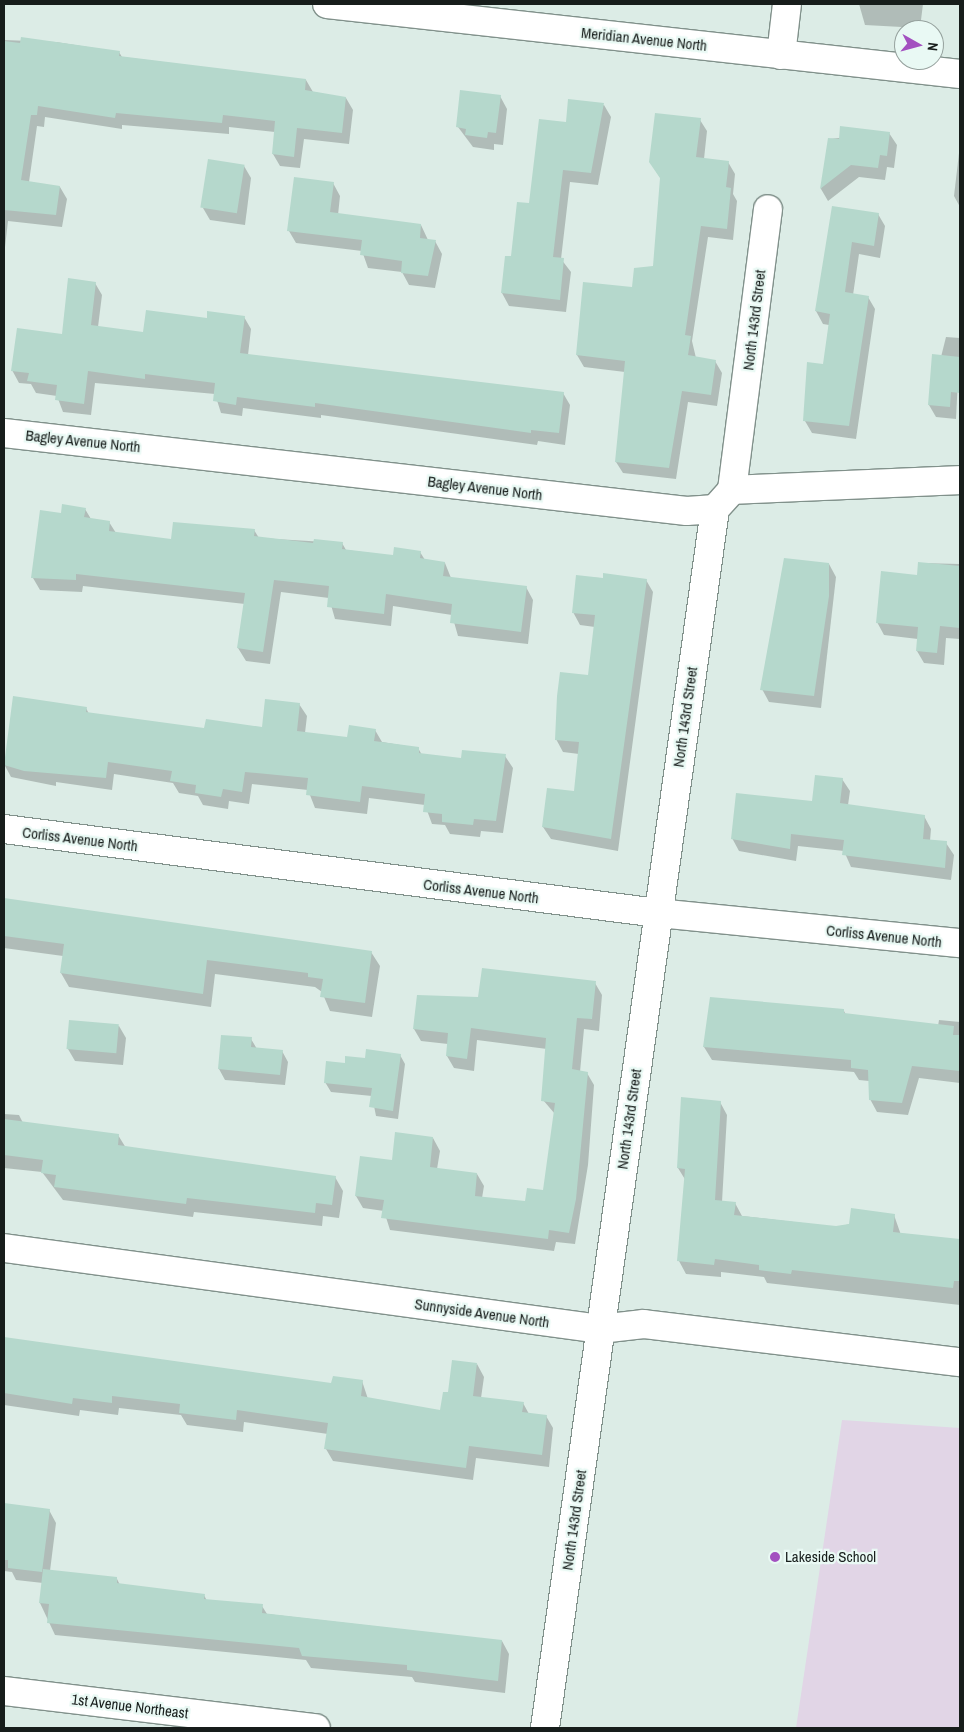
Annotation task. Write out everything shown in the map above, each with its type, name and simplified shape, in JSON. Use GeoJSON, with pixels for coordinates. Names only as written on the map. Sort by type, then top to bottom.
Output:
{"type":"FeatureCollection","features":[{"type":"Feature","properties":{"kind":"street","name":"Meridian Avenue North"},"geometry":{"type":"LineString","coordinates":[[327,4],[960,74]]}},
{"type":"Feature","properties":{"kind":"street"},"geometry":{"type":"LineString","coordinates":[[781,55],[787,4]]}},
{"type":"Feature","properties":{"kind":"street","name":"North 143rd Street"},"geometry":{"type":"LineString","coordinates":[[546,1728],[658,913],[768,209]]}},
{"type":"Feature","properties":{"kind":"street","name":"Bagley Avenue North"},"geometry":{"type":"LineString","coordinates":[[4,434],[666,509],[724,500],[960,480]]}},
{"type":"Feature","properties":{"kind":"street","name":"Corliss Avenue North"},"geometry":{"type":"LineString","coordinates":[[4,829],[658,913],[960,943]]}},
{"type":"Feature","properties":{"kind":"street","name":"Sunnyside Avenue North"},"geometry":{"type":"LineString","coordinates":[[4,1248],[600,1329],[644,1324],[960,1362]]}},
{"type":"Feature","properties":{"kind":"street","name":"1st Avenue Northeast"},"geometry":{"type":"LineString","coordinates":[[4,1691],[316,1728]]}},
{"type":"Feature","properties":{"kind":"shaded area"},"geometry":{"type":"Polygon","coordinates":[[[842,1420],[960,1428],[960,1728],[796,1728],[842,1420]]]}},
{"type":"Feature","properties":{"kind":"building"},"geometry":{"type":"Polygon","coordinates":[[[21,37],[120,51],[119,56],[306,79],[305,90],[346,97],[342,133],[297,128],[294,157],[272,154],[275,121],[223,115],[222,123],[116,113],[115,118],[38,106],[37,115],[31,115],[21,180],[60,186],[56,215],[4,210],[4,41],[20,43],[21,37]]]}},
{"type":"Feature","properties":{"kind":"building"},"geometry":{"type":"Polygon","coordinates":[[[460,90],[501,95],[496,133],[488,132],[487,138],[465,135],[466,129],[456,127],[460,90]]]}},
{"type":"Feature","properties":{"kind":"building"},"geometry":{"type":"Polygon","coordinates":[[[568,99],[604,103],[591,173],[563,170],[553,257],[564,258],[560,300],[501,293],[505,256],[511,256],[517,202],[529,203],[539,119],[566,122],[568,99]]]}},
{"type":"Feature","properties":{"kind":"building"},"geometry":{"type":"Polygon","coordinates":[[[655,113],[701,118],[696,157],[729,161],[726,187],[731,188],[727,229],[701,226],[685,335],[691,336],[688,355],[716,360],[711,395],[682,391],[669,468],[615,462],[625,361],[576,355],[583,282],[632,287],[634,268],[653,266],[660,178],[649,162],[655,113]]]}},
{"type":"Feature","properties":{"kind":"building"},"geometry":{"type":"Polygon","coordinates":[[[840,126],[890,132],[887,156],[880,155],[878,168],[851,165],[820,189],[828,138],[839,139],[840,126]]]}},
{"type":"Feature","properties":{"kind":"building"},"geometry":{"type":"Polygon","coordinates":[[[208,159],[245,165],[237,213],[200,207],[208,159]]]}},
{"type":"Feature","properties":{"kind":"building"},"geometry":{"type":"Polygon","coordinates":[[[294,177],[334,182],[330,212],[421,224],[420,238],[436,240],[428,276],[401,273],[402,261],[360,255],[362,240],[287,231],[294,177]]]}},
{"type":"Feature","properties":{"kind":"building"},"geometry":{"type":"Polygon","coordinates":[[[832,206],[879,213],[874,246],[852,242],[845,292],[869,296],[849,426],[803,421],[807,362],[823,364],[830,314],[815,311],[832,206]]]}},
{"type":"Feature","properties":{"kind":"building"},"geometry":{"type":"Polygon","coordinates":[[[68,278],[96,282],[91,325],[143,332],[146,310],[207,318],[207,311],[245,316],[240,353],[564,392],[559,433],[531,430],[531,433],[315,403],[315,407],[237,397],[236,405],[213,401],[215,383],[145,374],[145,379],[88,371],[84,404],[55,400],[57,385],[27,381],[29,373],[11,371],[17,328],[62,334],[68,278]]]}},
{"type":"Feature","properties":{"kind":"building"},"geometry":{"type":"Polygon","coordinates":[[[932,354],[960,357],[960,393],[951,392],[950,407],[928,405],[932,354]]]}},
{"type":"Feature","properties":{"kind":"building"},"geometry":{"type":"Polygon","coordinates":[[[62,504],[86,508],[84,517],[110,521],[109,531],[171,539],[173,522],[255,529],[254,536],[313,543],[314,539],[343,542],[342,549],[393,555],[394,547],[421,551],[420,558],[445,562],[443,576],[527,586],[521,632],[450,623],[452,604],[386,594],[384,614],[327,607],[329,586],[274,580],[263,652],[237,648],[245,593],[76,574],[76,580],[31,578],[40,510],[61,513],[62,504]]]}},
{"type":"Feature","properties":{"kind":"building"},"geometry":{"type":"Polygon","coordinates":[[[784,558],[829,563],[829,596],[814,696],[760,690],[784,558]]]}},
{"type":"Feature","properties":{"kind":"building"},"geometry":{"type":"Polygon","coordinates":[[[918,562],[960,566],[960,628],[940,626],[937,653],[916,651],[918,627],[876,623],[881,571],[917,575],[918,562]]]}},
{"type":"Feature","properties":{"kind":"building"},"geometry":{"type":"Polygon","coordinates":[[[603,573],[647,579],[611,839],[542,827],[547,788],[574,791],[579,742],[555,740],[560,672],[588,675],[595,615],[572,613],[576,575],[603,578],[603,573]]]}},
{"type":"Feature","properties":{"kind":"building"},"geometry":{"type":"Polygon","coordinates":[[[13,696],[87,707],[86,712],[204,728],[206,719],[262,727],[265,699],[300,703],[297,731],[347,737],[349,725],[376,729],[374,741],[419,747],[419,753],[461,758],[462,750],[506,754],[496,821],[474,819],[473,825],[442,822],[442,814],[423,812],[425,794],[362,786],[360,802],[306,795],[308,778],[245,772],[242,792],[223,789],[221,797],[195,793],[196,785],[170,781],[172,771],[108,762],[106,778],[24,771],[4,765],[13,696]]]}},
{"type":"Feature","properties":{"kind":"building"},"geometry":{"type":"Polygon","coordinates":[[[815,775],[843,778],[840,803],[925,815],[923,839],[947,841],[945,868],[842,855],[844,840],[791,834],[790,849],[731,839],[736,793],[812,801],[815,775]]]}},
{"type":"Feature","properties":{"kind":"building"},"geometry":{"type":"Polygon","coordinates":[[[4,898],[372,951],[365,1003],[320,997],[323,979],[308,977],[308,973],[207,960],[203,994],[60,973],[64,944],[4,936],[4,898]]]}},
{"type":"Feature","properties":{"kind":"building"},"geometry":{"type":"Polygon","coordinates":[[[482,968],[596,981],[592,1019],[577,1018],[572,1069],[588,1072],[576,1199],[569,1233],[549,1230],[548,1239],[381,1218],[384,1200],[355,1196],[360,1156],[392,1160],[395,1132],[433,1137],[430,1167],[477,1173],[475,1196],[525,1201],[527,1188],[543,1190],[555,1103],[541,1101],[546,1038],[471,1028],[467,1059],[446,1056],[448,1033],[413,1029],[417,995],[478,997],[482,968]]]}},
{"type":"Feature","properties":{"kind":"building"},"geometry":{"type":"Polygon","coordinates":[[[710,997],[844,1009],[844,1013],[954,1026],[953,1035],[960,1035],[960,1071],[912,1066],[902,1103],[869,1100],[868,1070],[851,1068],[851,1060],[703,1047],[710,997]]]}},
{"type":"Feature","properties":{"kind":"building"},"geometry":{"type":"Polygon","coordinates":[[[69,1020],[119,1024],[116,1053],[66,1049],[69,1020]]]}},
{"type":"Feature","properties":{"kind":"building"},"geometry":{"type":"Polygon","coordinates":[[[221,1035],[252,1037],[251,1047],[283,1050],[280,1075],[218,1069],[221,1035]]]}},
{"type":"Feature","properties":{"kind":"building"},"geometry":{"type":"Polygon","coordinates":[[[366,1049],[401,1054],[393,1111],[369,1107],[372,1088],[324,1083],[326,1061],[345,1063],[345,1056],[365,1058],[366,1049]]]}},
{"type":"Feature","properties":{"kind":"building"},"geometry":{"type":"Polygon","coordinates":[[[681,1097],[721,1101],[715,1200],[736,1202],[734,1215],[836,1226],[849,1224],[851,1208],[895,1214],[893,1232],[960,1239],[960,1281],[954,1281],[953,1288],[792,1270],[791,1274],[759,1270],[759,1265],[715,1259],[714,1265],[677,1261],[685,1169],[677,1168],[681,1097]]]}},
{"type":"Feature","properties":{"kind":"building"},"geometry":{"type":"Polygon","coordinates":[[[4,1119],[119,1134],[118,1145],[336,1176],[332,1205],[316,1203],[315,1213],[187,1198],[186,1204],[54,1187],[56,1175],[41,1173],[43,1160],[4,1155],[4,1119]]]}},
{"type":"Feature","properties":{"kind":"building"},"geometry":{"type":"Polygon","coordinates":[[[4,1337],[331,1383],[333,1376],[363,1380],[361,1396],[440,1410],[443,1392],[448,1392],[452,1360],[477,1363],[473,1396],[524,1402],[522,1412],[547,1415],[542,1455],[469,1446],[466,1468],[324,1449],[328,1423],[237,1410],[236,1420],[179,1413],[180,1404],[112,1396],[112,1403],[73,1398],[72,1404],[4,1393],[4,1337]]]}},
{"type":"Feature","properties":{"kind":"building"},"geometry":{"type":"Polygon","coordinates":[[[4,1503],[50,1509],[42,1572],[8,1568],[8,1560],[4,1560],[4,1503]]]}},
{"type":"Feature","properties":{"kind":"building"},"geometry":{"type":"Polygon","coordinates":[[[43,1569],[117,1577],[117,1583],[205,1594],[204,1599],[263,1604],[262,1613],[502,1640],[498,1681],[407,1670],[407,1665],[302,1656],[299,1648],[47,1623],[49,1604],[39,1603],[43,1569]]]}},
{"type":"Feature","properties":{"kind":"place","name":"Lakeside School"},"geometry":{"type":"Point","coordinates":[775,1557]}}]}
